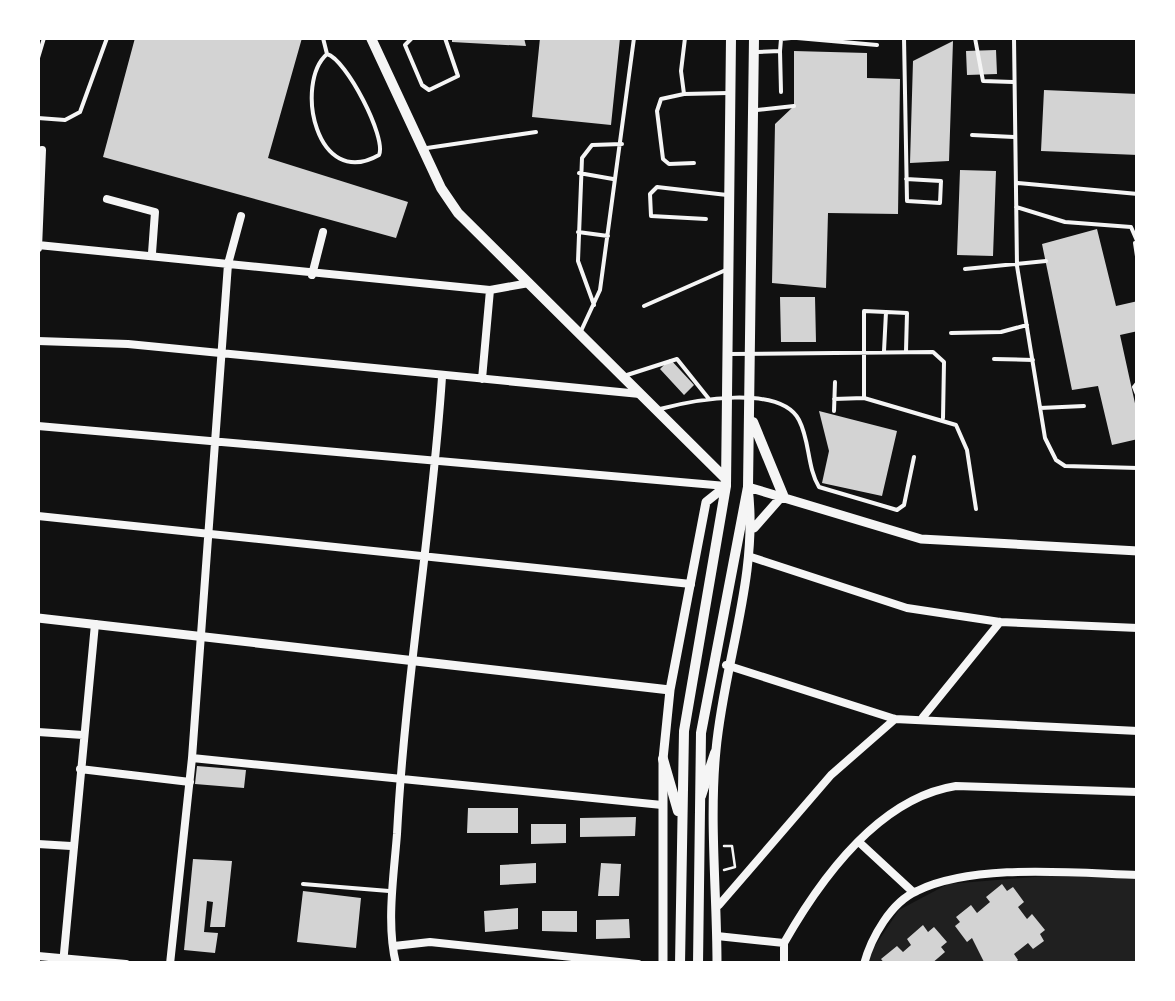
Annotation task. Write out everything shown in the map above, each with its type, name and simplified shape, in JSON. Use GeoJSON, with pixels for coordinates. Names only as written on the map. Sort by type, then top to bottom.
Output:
{"type":"FeatureCollection","features":[{"type":"Feature","properties":{"kind":"main road"},"geometry":{"type":"LineString","coordinates":[[371,38],[422,148],[458,213],[660,409],[726,482],[748,487]]}},
{"type":"Feature","properties":{"kind":"main road"},"geometry":{"type":"LineString","coordinates":[[680,964],[684,731],[726,482],[731,38]]}},
{"type":"Feature","properties":{"kind":"main road"},"geometry":{"type":"LineString","coordinates":[[698,964],[700,732],[748,487],[754,38]]}},
{"type":"Feature","properties":{"kind":"main road"},"geometry":{"type":"LineString","coordinates":[[750,415],[782,495]]}},
{"type":"Feature","properties":{"kind":"main road"},"geometry":{"type":"LineString","coordinates":[[698,806],[716,753]]}},
{"type":"Feature","properties":{"kind":"main road"},"geometry":{"type":"LineString","coordinates":[[663,759],[680,820]]}},
{"type":"Feature","properties":{"kind":"street"},"geometry":{"type":"LineString","coordinates":[[42,150],[38,246],[152,253],[312,274],[490,290],[529,283]]}},
{"type":"Feature","properties":{"kind":"street"},"geometry":{"type":"LineString","coordinates":[[107,198],[155,212],[152,253]]}},
{"type":"Feature","properties":{"kind":"street"},"geometry":{"type":"LineString","coordinates":[[170,964],[192,758],[228,264],[241,216]]}},
{"type":"Feature","properties":{"kind":"street"},"geometry":{"type":"LineString","coordinates":[[312,274],[323,232]]}},
{"type":"Feature","properties":{"kind":"street"},"geometry":{"type":"LineString","coordinates":[[482,380],[490,290]]}},
{"type":"Feature","properties":{"kind":"street"},"geometry":{"type":"LineString","coordinates":[[38,341],[222,353],[644,395]]}},
{"type":"Feature","properties":{"kind":"street"},"geometry":{"type":"LineString","coordinates":[[396,964],[394,892],[400,778],[428,557],[442,377]]}},
{"type":"Feature","properties":{"kind":"street"},"geometry":{"type":"LineString","coordinates":[[38,426],[726,482]]}},
{"type":"Feature","properties":{"kind":"street"},"geometry":{"type":"LineString","coordinates":[[662,964],[663,759],[670,690],[706,502],[726,482]]}},
{"type":"Feature","properties":{"kind":"street"},"geometry":{"type":"LineString","coordinates":[[718,964],[716,753],[726,665],[754,528],[748,487],[950,544],[1138,551]]}},
{"type":"Feature","properties":{"kind":"street"},"geometry":{"type":"LineString","coordinates":[[754,528],[782,495]]}},
{"type":"Feature","properties":{"kind":"street"},"geometry":{"type":"LineString","coordinates":[[38,516],[691,584]]}},
{"type":"Feature","properties":{"kind":"street"},"geometry":{"type":"LineString","coordinates":[[750,557],[907,608],[1000,622],[1138,628]]}},
{"type":"Feature","properties":{"kind":"street"},"geometry":{"type":"LineString","coordinates":[[38,618],[670,690]]}},
{"type":"Feature","properties":{"kind":"street"},"geometry":{"type":"LineString","coordinates":[[923,717],[1000,622]]}},
{"type":"Feature","properties":{"kind":"street"},"geometry":{"type":"LineString","coordinates":[[63,961],[95,624]]}},
{"type":"Feature","properties":{"kind":"street"},"geometry":{"type":"LineString","coordinates":[[726,665],[895,720],[923,717],[1138,730]]}},
{"type":"Feature","properties":{"kind":"street"},"geometry":{"type":"LineString","coordinates":[[719,905],[831,775],[895,720]]}},
{"type":"Feature","properties":{"kind":"street"},"geometry":{"type":"LineString","coordinates":[[38,732],[83,735]]}},
{"type":"Feature","properties":{"kind":"street"},"geometry":{"type":"LineString","coordinates":[[192,758],[662,805]]}},
{"type":"Feature","properties":{"kind":"street"},"geometry":{"type":"LineString","coordinates":[[80,769],[190,782]]}},
{"type":"Feature","properties":{"kind":"street"},"geometry":{"type":"LineString","coordinates":[[784,964],[784,943],[806,904],[893,812],[932,790],[956,786],[1138,792]]}},
{"type":"Feature","properties":{"kind":"street"},"geometry":{"type":"LineString","coordinates":[[860,843],[913,892]]}},
{"type":"Feature","properties":{"kind":"street"},"geometry":{"type":"LineString","coordinates":[[38,844],[71,846]]}},
{"type":"Feature","properties":{"kind":"street"},"geometry":{"type":"LineString","coordinates":[[864,964],[879,931],[913,892],[942,881],[993,875],[1138,875]]}},
{"type":"Feature","properties":{"kind":"street"},"geometry":{"type":"LineString","coordinates":[[718,936],[784,943]]}},
{"type":"Feature","properties":{"kind":"street"},"geometry":{"type":"LineString","coordinates":[[394,946],[419,942],[638,964]]}},
{"type":"Feature","properties":{"kind":"street"},"geometry":{"type":"LineString","coordinates":[[498,949],[498,964]]}},
{"type":"Feature","properties":{"kind":"street"},"geometry":{"type":"LineString","coordinates":[[38,956],[126,964]]}},
{"type":"Feature","properties":{"kind":"lane"},"geometry":{"type":"LineString","coordinates":[[38,58],[44,38]]}},
{"type":"Feature","properties":{"kind":"lane"},"geometry":{"type":"LineString","coordinates":[[38,118],[66,120],[80,112],[108,38]]}},
{"type":"Feature","properties":{"kind":"lane"},"geometry":{"type":"LineString","coordinates":[[323,38],[327,54],[341,62],[382,142],[379,155],[356,165],[342,162],[328,150],[312,108],[313,73],[327,54]]}},
{"type":"Feature","properties":{"kind":"lane"},"geometry":{"type":"LineString","coordinates":[[412,38],[405,45],[422,84],[430,90],[458,76],[444,38]]}},
{"type":"Feature","properties":{"kind":"lane"},"geometry":{"type":"LineString","coordinates":[[580,332],[594,305],[608,236],[634,38]]}},
{"type":"Feature","properties":{"kind":"lane"},"geometry":{"type":"LineString","coordinates":[[684,94],[681,71],[685,38]]}},
{"type":"Feature","properties":{"kind":"lane"},"geometry":{"type":"LineString","coordinates":[[904,38],[906,180],[907,201],[940,203],[941,181],[906,180]]}},
{"type":"Feature","properties":{"kind":"lane"},"geometry":{"type":"LineString","coordinates":[[976,38],[983,82],[1014,82]]}},
{"type":"Feature","properties":{"kind":"lane"},"geometry":{"type":"LineString","coordinates":[[1014,38],[1017,266],[1045,438],[1056,460],[1074,468],[1138,468]]}},
{"type":"Feature","properties":{"kind":"lane"},"geometry":{"type":"LineString","coordinates":[[782,92],[781,39],[877,45]]}},
{"type":"Feature","properties":{"kind":"lane"},"geometry":{"type":"LineString","coordinates":[[754,52],[780,51]]}},
{"type":"Feature","properties":{"kind":"lane"},"geometry":{"type":"LineString","coordinates":[[694,163],[668,164],[663,159],[657,111],[662,99],[728,93]]}},
{"type":"Feature","properties":{"kind":"lane"},"geometry":{"type":"LineString","coordinates":[[753,112],[794,106]]}},
{"type":"Feature","properties":{"kind":"lane"},"geometry":{"type":"LineString","coordinates":[[422,148],[536,132]]}},
{"type":"Feature","properties":{"kind":"lane"},"geometry":{"type":"LineString","coordinates":[[972,135],[1014,137]]}},
{"type":"Feature","properties":{"kind":"lane"},"geometry":{"type":"LineString","coordinates":[[594,305],[581,276],[576,232],[579,172],[584,149],[622,144]]}},
{"type":"Feature","properties":{"kind":"lane"},"geometry":{"type":"LineString","coordinates":[[579,172],[613,179]]}},
{"type":"Feature","properties":{"kind":"lane"},"geometry":{"type":"LineString","coordinates":[[1017,182],[1138,194]]}},
{"type":"Feature","properties":{"kind":"lane"},"geometry":{"type":"LineString","coordinates":[[706,219],[651,216],[650,194],[657,187],[727,195]]}},
{"type":"Feature","properties":{"kind":"lane"},"geometry":{"type":"LineString","coordinates":[[1016,206],[1065,222],[1131,227],[1138,264]]}},
{"type":"Feature","properties":{"kind":"lane"},"geometry":{"type":"LineString","coordinates":[[576,232],[608,236]]}},
{"type":"Feature","properties":{"kind":"lane"},"geometry":{"type":"LineString","coordinates":[[965,269],[1046,260]]}},
{"type":"Feature","properties":{"kind":"lane"},"geometry":{"type":"LineString","coordinates":[[644,306],[728,270]]}},
{"type":"Feature","properties":{"kind":"lane"},"geometry":{"type":"LineString","coordinates":[[864,398],[864,312],[907,313],[906,351]]}},
{"type":"Feature","properties":{"kind":"lane"},"geometry":{"type":"LineString","coordinates":[[884,351],[886,312]]}},
{"type":"Feature","properties":{"kind":"lane"},"geometry":{"type":"LineString","coordinates":[[952,333],[1027,326]]}},
{"type":"Feature","properties":{"kind":"lane"},"geometry":{"type":"LineString","coordinates":[[730,354],[862,350],[940,356],[943,419]]}},
{"type":"Feature","properties":{"kind":"lane"},"geometry":{"type":"LineString","coordinates":[[625,376],[667,358],[677,359],[708,399]]}},
{"type":"Feature","properties":{"kind":"lane"},"geometry":{"type":"LineString","coordinates":[[994,358],[1033,360]]}},
{"type":"Feature","properties":{"kind":"lane"},"geometry":{"type":"LineString","coordinates":[[834,410],[835,382]]}},
{"type":"Feature","properties":{"kind":"lane"},"geometry":{"type":"LineString","coordinates":[[1138,382],[1134,386],[1138,397]]}},
{"type":"Feature","properties":{"kind":"lane"},"geometry":{"type":"LineString","coordinates":[[660,409],[729,398],[764,398],[790,408],[805,435],[814,478],[827,492],[898,510],[904,505],[914,457]]}},
{"type":"Feature","properties":{"kind":"lane"},"geometry":{"type":"LineString","coordinates":[[834,399],[864,398],[943,419],[963,435],[976,510]]}},
{"type":"Feature","properties":{"kind":"lane"},"geometry":{"type":"LineString","coordinates":[[1040,408],[1084,406]]}},
{"type":"Feature","properties":{"kind":"lane"},"geometry":{"type":"LineString","coordinates":[[821,508],[827,492]]}},
{"type":"Feature","properties":{"kind":"lane"},"geometry":{"type":"LineString","coordinates":[[304,884],[394,892]]}},
{"type":"Feature","properties":{"kind":"path"},"geometry":{"type":"LineString","coordinates":[[718,871],[735,868],[732,846]]}},
{"type":"Feature","properties":{"kind":"shaded area"},"geometry":{"type":"Polygon","coordinates":[[[1046,876],[1137,876],[1137,963],[863,964],[899,910],[948,884],[1046,876]]]}},
{"type":"Feature","properties":{"kind":"building"},"geometry":{"type":"Polygon","coordinates":[[[135,38],[302,38],[268,158],[408,202],[396,238],[103,157],[135,38]]]}},
{"type":"Feature","properties":{"kind":"building"},"geometry":{"type":"Polygon","coordinates":[[[452,38],[524,38],[526,46],[452,42],[452,38]]]}},
{"type":"Feature","properties":{"kind":"building"},"geometry":{"type":"Polygon","coordinates":[[[540,38],[620,38],[611,125],[532,117],[540,38]]]}},
{"type":"Feature","properties":{"kind":"building"},"geometry":{"type":"Polygon","coordinates":[[[953,41],[949,161],[910,163],[913,61],[953,41]]]}},
{"type":"Feature","properties":{"kind":"building"},"geometry":{"type":"Polygon","coordinates":[[[996,50],[997,74],[967,75],[966,51],[996,50]]]}},
{"type":"Feature","properties":{"kind":"building"},"geometry":{"type":"Polygon","coordinates":[[[794,51],[867,53],[867,78],[900,79],[898,214],[828,213],[826,288],[772,283],[775,124],[794,106],[794,51]]]}},
{"type":"Feature","properties":{"kind":"building"},"geometry":{"type":"Polygon","coordinates":[[[1044,90],[1138,94],[1138,155],[1041,151],[1044,90]]]}},
{"type":"Feature","properties":{"kind":"building"},"geometry":{"type":"Polygon","coordinates":[[[960,170],[996,171],[993,256],[957,255],[960,170]]]}},
{"type":"Feature","properties":{"kind":"building"},"geometry":{"type":"Polygon","coordinates":[[[1097,229],[1116,306],[1138,301],[1138,331],[1120,335],[1138,417],[1138,439],[1112,445],[1098,386],[1072,390],[1042,244],[1097,229]]]}},
{"type":"Feature","properties":{"kind":"building"},"geometry":{"type":"Polygon","coordinates":[[[780,297],[815,297],[816,342],[781,342],[780,297]]]}},
{"type":"Feature","properties":{"kind":"building"},"geometry":{"type":"Polygon","coordinates":[[[670,359],[694,385],[684,395],[660,369],[670,359]]]}},
{"type":"Feature","properties":{"kind":"building"},"geometry":{"type":"Polygon","coordinates":[[[819,411],[897,431],[882,496],[822,483],[829,451],[819,411]]]}},
{"type":"Feature","properties":{"kind":"building"},"geometry":{"type":"Polygon","coordinates":[[[197,766],[246,770],[244,788],[195,784],[197,766]]]}},
{"type":"Feature","properties":{"kind":"building"},"geometry":{"type":"Polygon","coordinates":[[[468,808],[518,808],[518,833],[467,833],[468,808]]]}},
{"type":"Feature","properties":{"kind":"building"},"geometry":{"type":"Polygon","coordinates":[[[636,817],[635,836],[580,837],[580,818],[636,817]]]}},
{"type":"Feature","properties":{"kind":"building"},"geometry":{"type":"Polygon","coordinates":[[[531,824],[566,824],[566,843],[531,844],[531,824]]]}},
{"type":"Feature","properties":{"kind":"building"},"geometry":{"type":"Polygon","coordinates":[[[193,859],[232,861],[225,927],[210,927],[213,902],[207,901],[204,932],[218,933],[215,953],[184,950],[193,859]]]}},
{"type":"Feature","properties":{"kind":"building"},"geometry":{"type":"Polygon","coordinates":[[[536,863],[536,883],[500,885],[500,865],[536,863]]]}},
{"type":"Feature","properties":{"kind":"building"},"geometry":{"type":"Polygon","coordinates":[[[601,863],[621,864],[619,896],[598,896],[601,863]]]}},
{"type":"Feature","properties":{"kind":"building"},"geometry":{"type":"Polygon","coordinates":[[[1002,884],[1007,891],[1013,887],[1024,902],[1018,907],[1027,919],[1032,914],[1045,930],[1040,934],[1044,941],[1033,949],[1028,943],[1014,954],[1018,960],[1014,964],[985,964],[972,938],[967,942],[955,926],[960,922],[956,917],[971,905],[977,913],[990,902],[986,897],[1002,884]]]}},
{"type":"Feature","properties":{"kind":"building"},"geometry":{"type":"Polygon","coordinates":[[[303,891],[361,898],[356,948],[297,942],[303,891]]]}},
{"type":"Feature","properties":{"kind":"building"},"geometry":{"type":"Polygon","coordinates":[[[518,908],[518,929],[485,932],[484,911],[518,908]]]}},
{"type":"Feature","properties":{"kind":"building"},"geometry":{"type":"Polygon","coordinates":[[[542,911],[577,911],[577,932],[542,931],[542,911]]]}},
{"type":"Feature","properties":{"kind":"building"},"geometry":{"type":"Polygon","coordinates":[[[629,919],[630,938],[596,939],[596,920],[629,919]]]}},
{"type":"Feature","properties":{"kind":"building"},"geometry":{"type":"Polygon","coordinates":[[[923,925],[928,932],[934,927],[947,942],[941,947],[945,952],[931,964],[885,964],[881,959],[897,946],[903,952],[911,945],[907,939],[923,925]]]}}]}
